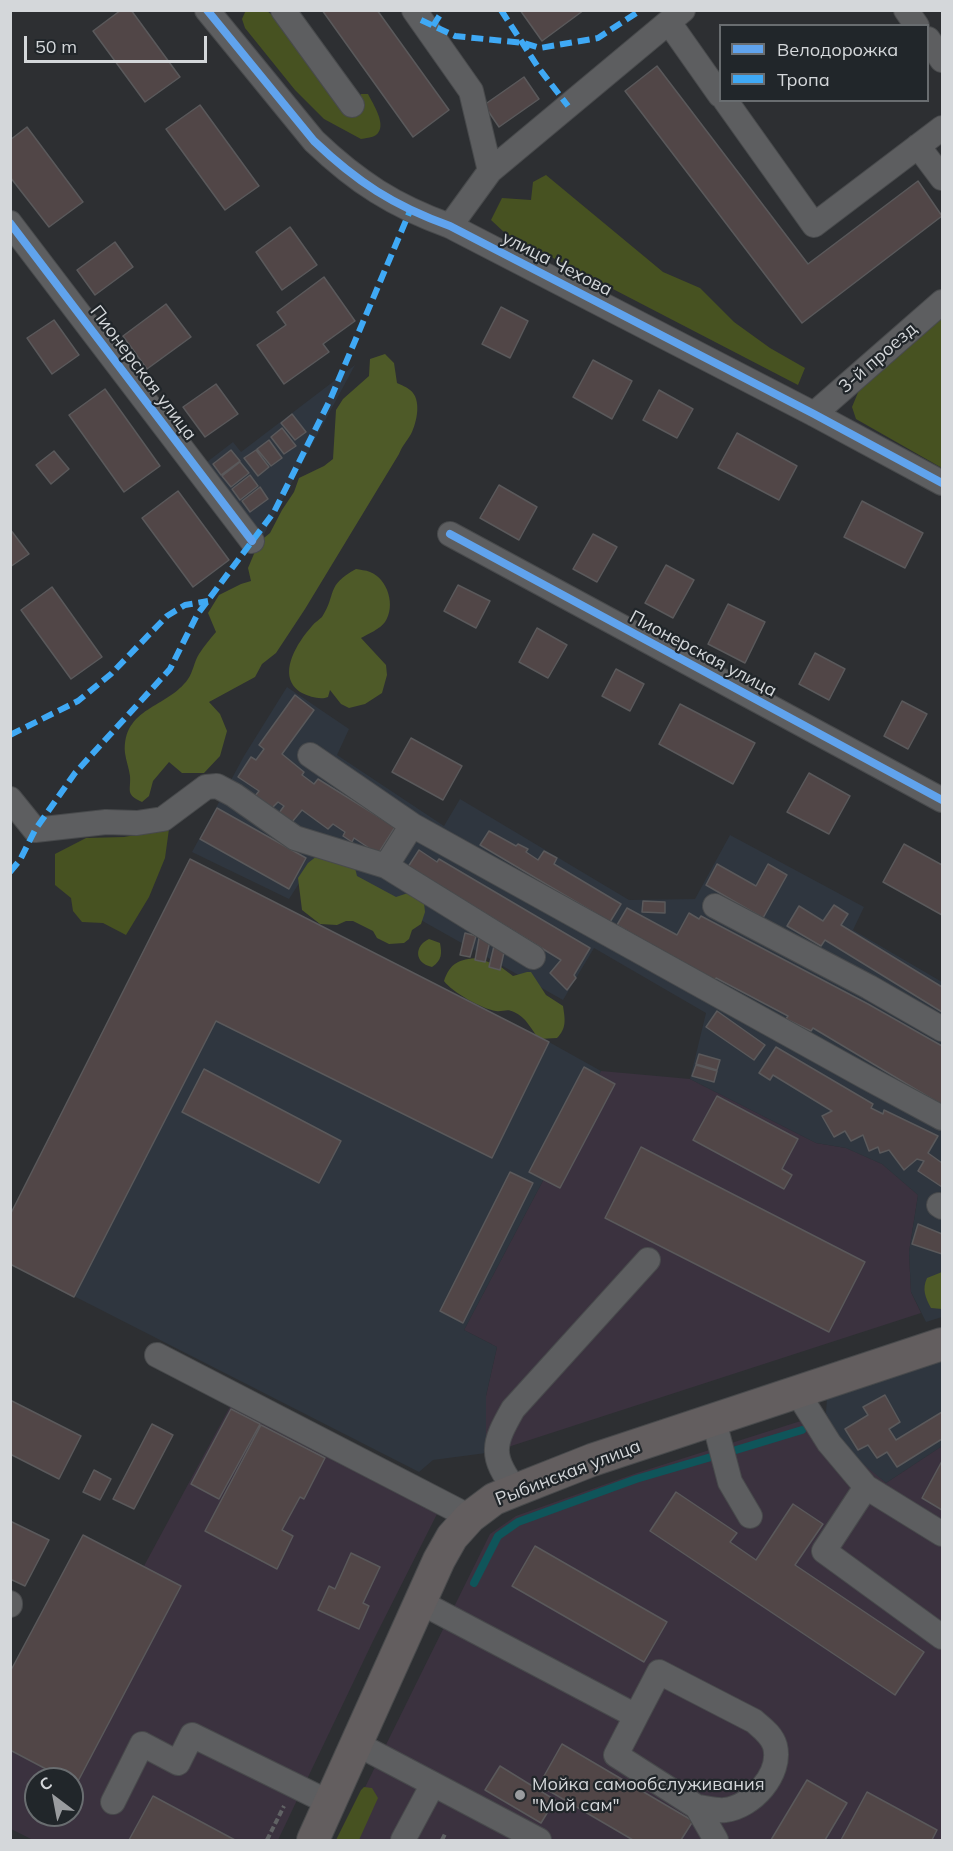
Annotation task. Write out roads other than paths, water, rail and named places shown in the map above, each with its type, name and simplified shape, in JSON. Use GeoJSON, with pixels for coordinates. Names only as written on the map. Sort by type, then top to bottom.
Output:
{"type":"FeatureCollection","features":[{"type":"Feature","properties":{"kind":"main road","name":"Рыбинская улица"},"geometry":{"type":"LineString","coordinates":[[313,1840],[420,1602],[452,1537],[470,1517],[494,1499],[592,1460],[942,1344]]}},
{"type":"Feature","properties":{"kind":"street","name":"улица Чехова"},"geometry":{"type":"LineString","coordinates":[[207,10],[314,141],[370,188],[410,211],[450,226],[814,414],[942,483]]}},
{"type":"Feature","properties":{"kind":"street"},"geometry":{"type":"LineString","coordinates":[[283,10],[352,105]]}},
{"type":"Feature","properties":{"kind":"street"},"geometry":{"type":"LineString","coordinates":[[414,10],[471,91],[490,171]]}},
{"type":"Feature","properties":{"kind":"street"},"geometry":{"type":"LineString","coordinates":[[906,10],[916,24]]}},
{"type":"Feature","properties":{"kind":"street"},"geometry":{"type":"LineString","coordinates":[[450,226],[490,171],[676,17],[719,93]]}},
{"type":"Feature","properties":{"kind":"street"},"geometry":{"type":"LineString","coordinates":[[929,42],[942,60]]}},
{"type":"Feature","properties":{"kind":"street"},"geometry":{"type":"LineString","coordinates":[[725,102],[814,225],[942,128]]}},
{"type":"Feature","properties":{"kind":"street"},"geometry":{"type":"LineString","coordinates":[[918,146],[942,178]]}},
{"type":"Feature","properties":{"kind":"street","name":"Пионерская улица"},"geometry":{"type":"LineString","coordinates":[[10,223],[252,541]]}},
{"type":"Feature","properties":{"kind":"street","name":"3-й проезд"},"geometry":{"type":"LineString","coordinates":[[814,414],[942,302]]}},
{"type":"Feature","properties":{"kind":"street","name":"Пионерская улица"},"geometry":{"type":"LineString","coordinates":[[450,534],[942,801]]}},
{"type":"Feature","properties":{"kind":"street"},"geometry":{"type":"LineString","coordinates":[[310,755],[412,825],[942,1118]]}},
{"type":"Feature","properties":{"kind":"street"},"geometry":{"type":"LineString","coordinates":[[10,799],[35,830],[106,822],[137,823],[163,819],[206,787],[216,786],[234,795],[295,838],[386,866],[533,957]]}},
{"type":"Feature","properties":{"kind":"street"},"geometry":{"type":"LineString","coordinates":[[386,866],[412,825]]}},
{"type":"Feature","properties":{"kind":"street"},"geometry":{"type":"LineString","coordinates":[[715,906],[869,987],[942,1029]]}},
{"type":"Feature","properties":{"kind":"street"},"geometry":{"type":"LineString","coordinates":[[516,1490],[503,1474],[496,1459],[498,1438],[513,1409],[648,1260]]}},
{"type":"Feature","properties":{"kind":"street"},"geometry":{"type":"LineString","coordinates":[[157,1355],[470,1517]]}},
{"type":"Feature","properties":{"kind":"street"},"geometry":{"type":"LineString","coordinates":[[797,1392],[829,1443],[866,1487],[942,1534]]}},
{"type":"Feature","properties":{"kind":"street"},"geometry":{"type":"LineString","coordinates":[[714,1421],[730,1482],[750,1516]]}},
{"type":"Feature","properties":{"kind":"street"},"geometry":{"type":"LineString","coordinates":[[866,1487],[824,1551],[942,1637]]}},
{"type":"Feature","properties":{"kind":"street"},"geometry":{"type":"LineString","coordinates":[[420,1602],[636,1716]]}},
{"type":"Feature","properties":{"kind":"street"},"geometry":{"type":"LineString","coordinates":[[659,1672],[754,1721],[768,1733],[775,1745],[776,1762],[759,1792],[746,1803],[725,1810],[697,1807],[616,1755],[636,1716],[659,1672]]}},
{"type":"Feature","properties":{"kind":"street"},"geometry":{"type":"LineString","coordinates":[[113,1802],[142,1744],[178,1763],[192,1735],[330,1803]]}},
{"type":"Feature","properties":{"kind":"street"},"geometry":{"type":"LineString","coordinates":[[357,1744],[539,1840]]}},
{"type":"Feature","properties":{"kind":"street"},"geometry":{"type":"LineString","coordinates":[[403,1840],[433,1784]]}},
{"type":"Feature","properties":{"kind":"street"},"geometry":{"type":"LineString","coordinates":[[697,1807],[716,1840]]}},
{"type":"Feature","properties":{"kind":"waterway"},"geometry":{"type":"LineString","coordinates":[[726,1453],[802,1430]]}},
{"type":"Feature","properties":{"kind":"waterway"},"geometry":{"type":"LineString","coordinates":[[474,1583],[498,1536],[518,1522],[636,1479],[718,1455]]}},
{"type":"Feature","properties":{"kind":"place","name":"Мойка самообслуживания \"Мой сам\""},"geometry":{"type":"Point","coordinates":[520,1795]}}]}
